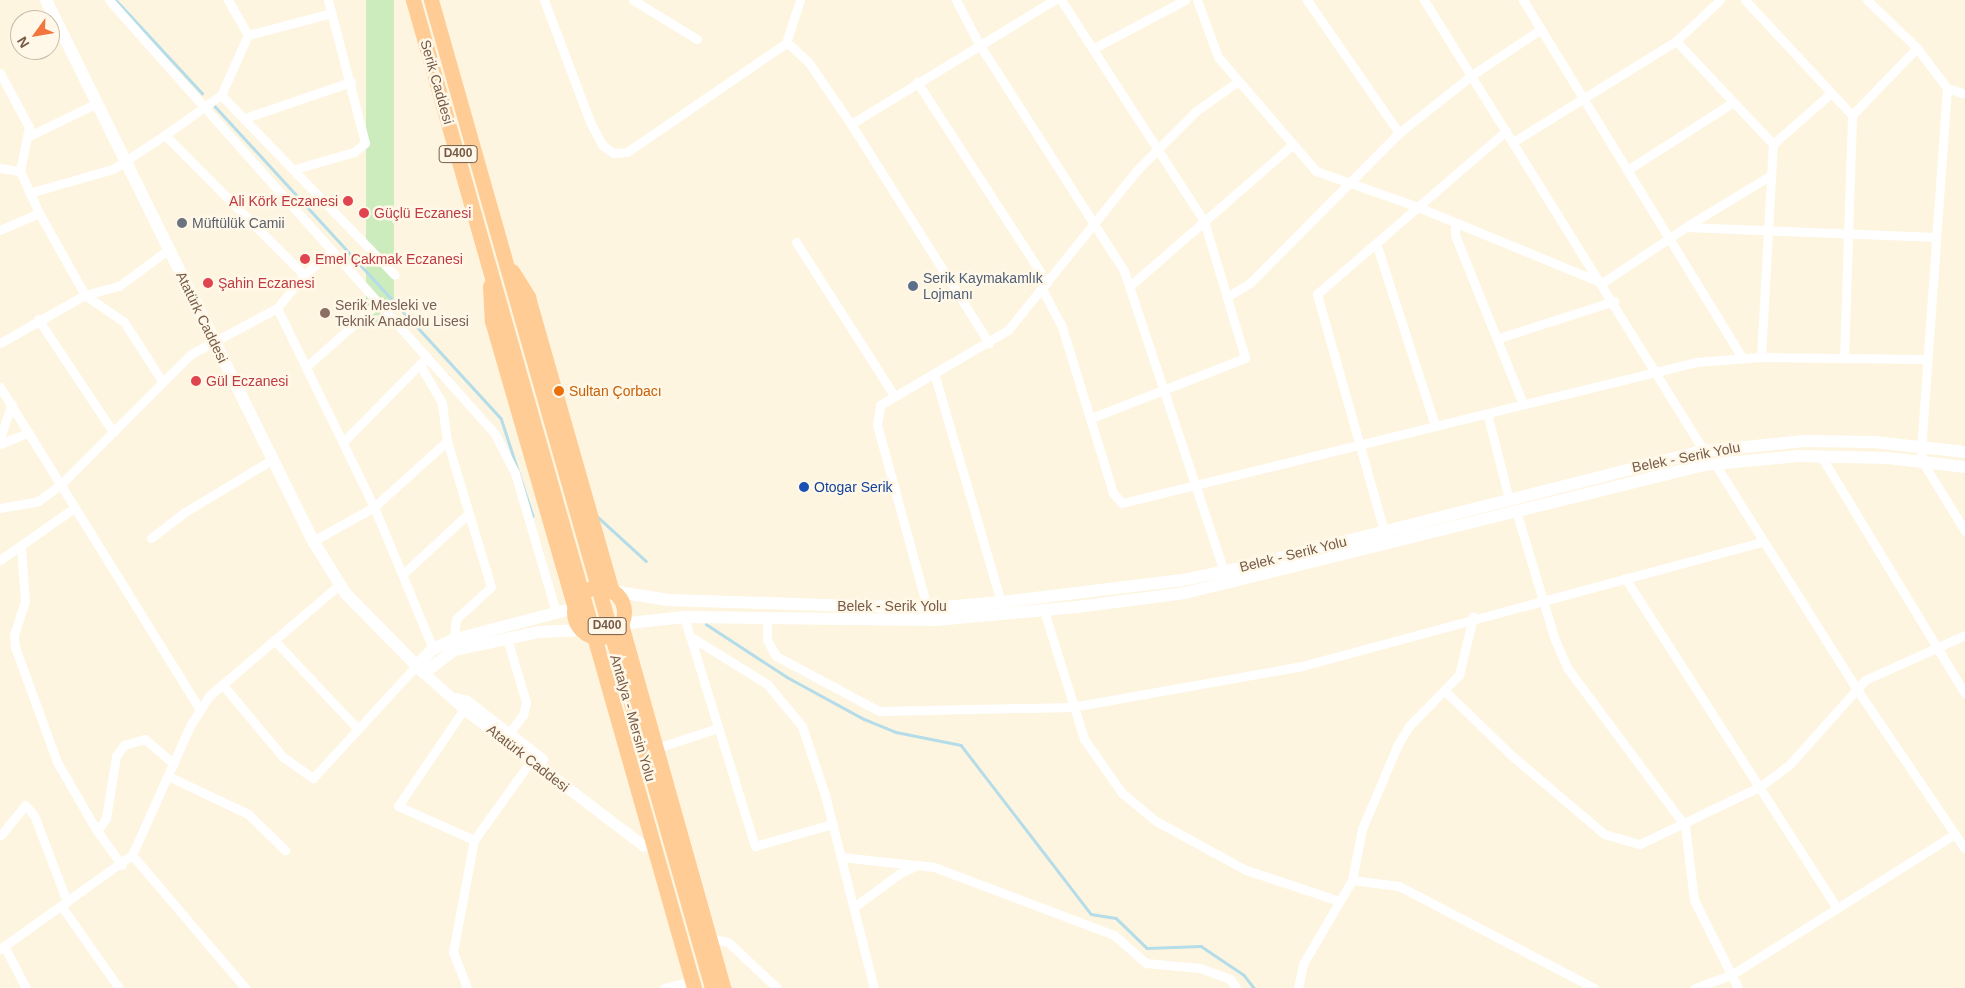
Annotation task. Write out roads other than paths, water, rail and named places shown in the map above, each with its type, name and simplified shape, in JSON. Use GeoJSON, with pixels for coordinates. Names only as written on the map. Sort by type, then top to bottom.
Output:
{"type":"FeatureCollection","features":[{"type":"Feature","properties":{"kind":"highway","name":"Serik Caddesi"},"geometry":{"type":"LineString","coordinates":[[413,0],[509,305]]}},
{"type":"Feature","properties":{"kind":"highway","name":"Serik Caddesi"},"geometry":{"type":"LineString","coordinates":[[431,0],[495,257]]}},
{"type":"Feature","properties":{"kind":"highway"},"geometry":{"type":"LineString","coordinates":[[495,257],[528,297],[612,591],[624,609],[621,624],[657,748],[705,943],[724,988]]}},
{"type":"Feature","properties":{"kind":"highway"},"geometry":{"type":"LineString","coordinates":[[495,257],[492,322],[644,846],[688,986]]}},
{"type":"Feature","properties":{"kind":"highway","name":"Antalya - Mersin Yolu"},"geometry":{"type":"LineString","coordinates":[[509,305],[705,943],[712,988]]}},
{"type":"Feature","properties":{"kind":"highway","name":"Antalya - Mersin Yolu"},"geometry":{"type":"LineString","coordinates":[[509,305],[683,953],[688,986]]}},
{"type":"Feature","properties":{"kind":"highway"},"geometry":{"type":"LineString","coordinates":[[574,608],[588,590],[612,591]]}},
{"type":"Feature","properties":{"kind":"highway"},"geometry":{"type":"LineString","coordinates":[[582,630],[603,637],[621,624]]}},
{"type":"Feature","properties":{"kind":"main road","name":"Atatürk Caddesi"},"geometry":{"type":"LineString","coordinates":[[46,0],[313,541],[339,585],[420,670]]}},
{"type":"Feature","properties":{"kind":"main road","name":"Belek - Serik Yolu"},"geometry":{"type":"LineString","coordinates":[[612,591],[668,600],[928,614],[1224,571],[1509,498],[1704,451],[1804,441],[1921,447],[1965,452]]}},
{"type":"Feature","properties":{"kind":"main road","name":"Belek - Serik Yolu"},"geometry":{"type":"LineString","coordinates":[[621,624],[684,617],[767,618],[1044,611],[1185,593],[1715,464],[1821,456],[1922,461],[1965,467]]}},
{"type":"Feature","properties":{"kind":"main road"},"geometry":{"type":"LineString","coordinates":[[420,670],[453,645],[574,608]]}},
{"type":"Feature","properties":{"kind":"main road"},"geometry":{"type":"LineString","coordinates":[[420,670],[432,649],[582,630]]}},
{"type":"Feature","properties":{"kind":"street"},"geometry":{"type":"LineString","coordinates":[[108,0],[485,422],[510,460],[556,612]]}},
{"type":"Feature","properties":{"kind":"street"},"geometry":{"type":"LineString","coordinates":[[228,0],[248,35]]}},
{"type":"Feature","properties":{"kind":"street"},"geometry":{"type":"LineString","coordinates":[[295,169],[354,152],[365,143],[351,82],[328,0]]}},
{"type":"Feature","properties":{"kind":"street"},"geometry":{"type":"LineString","coordinates":[[544,0],[558,46],[598,139],[613,153],[634,147],[786,43],[800,0]]}},
{"type":"Feature","properties":{"kind":"street"},"geometry":{"type":"LineString","coordinates":[[633,0],[697,38]]}},
{"type":"Feature","properties":{"kind":"street"},"geometry":{"type":"LineString","coordinates":[[956,0],[979,44],[1096,223],[1130,285],[1193,486],[1224,571]]}},
{"type":"Feature","properties":{"kind":"street"},"geometry":{"type":"LineString","coordinates":[[852,124],[979,44],[1054,0]]}},
{"type":"Feature","properties":{"kind":"street"},"geometry":{"type":"LineString","coordinates":[[1061,0],[1094,48],[1204,221],[1230,295],[1246,358],[1091,418]]}},
{"type":"Feature","properties":{"kind":"street"},"geometry":{"type":"LineString","coordinates":[[1094,48],[1185,0]]}},
{"type":"Feature","properties":{"kind":"street"},"geometry":{"type":"LineString","coordinates":[[1197,0],[1212,46],[1238,82],[1291,146],[1316,171],[1344,183],[1418,207],[1602,283]]}},
{"type":"Feature","properties":{"kind":"street"},"geometry":{"type":"LineString","coordinates":[[1308,0],[1399,133]]}},
{"type":"Feature","properties":{"kind":"street"},"geometry":{"type":"LineString","coordinates":[[1424,0],[1657,370],[1704,451]]}},
{"type":"Feature","properties":{"kind":"street"},"geometry":{"type":"LineString","coordinates":[[1523,0],[1670,236],[1742,358]]}},
{"type":"Feature","properties":{"kind":"street"},"geometry":{"type":"LineString","coordinates":[[1513,142],[1676,41],[1720,0]]}},
{"type":"Feature","properties":{"kind":"street"},"geometry":{"type":"LineString","coordinates":[[1745,0],[1852,115]]}},
{"type":"Feature","properties":{"kind":"street"},"geometry":{"type":"LineString","coordinates":[[1867,0],[1917,48],[1947,88],[1965,94]]}},
{"type":"Feature","properties":{"kind":"street"},"geometry":{"type":"LineString","coordinates":[[248,35],[331,12]]}},
{"type":"Feature","properties":{"kind":"street"},"geometry":{"type":"LineString","coordinates":[[1230,295],[1250,283],[1344,183],[1399,133],[1472,75],[1541,29]]}},
{"type":"Feature","properties":{"kind":"street"},"geometry":{"type":"LineString","coordinates":[[29,193],[126,161],[166,135],[221,95],[248,35]]}},
{"type":"Feature","properties":{"kind":"street"},"geometry":{"type":"LineString","coordinates":[[1676,41],[1732,103],[1773,144]]}},
{"type":"Feature","properties":{"kind":"street"},"geometry":{"type":"LineString","coordinates":[[786,43],[809,63],[852,124],[989,343]]}},
{"type":"Feature","properties":{"kind":"street"},"geometry":{"type":"LineString","coordinates":[[1844,358],[1852,115],[1917,48]]}},
{"type":"Feature","properties":{"kind":"street"},"geometry":{"type":"LineString","coordinates":[[0,73],[29,127],[20,171],[39,213],[84,295],[124,322],[162,381]]}},
{"type":"Feature","properties":{"kind":"street"},"geometry":{"type":"LineString","coordinates":[[248,117],[351,82]]}},
{"type":"Feature","properties":{"kind":"street"},"geometry":{"type":"LineString","coordinates":[[918,82],[1044,285],[1061,324],[1117,501],[1193,486],[1360,446],[1657,370],[1762,356],[1926,359]]}},
{"type":"Feature","properties":{"kind":"street"},"geometry":{"type":"LineString","coordinates":[[928,614],[876,419],[880,405],[894,395],[989,343],[1008,330],[1159,149],[1206,102],[1238,82]]}},
{"type":"Feature","properties":{"kind":"street"},"geometry":{"type":"LineString","coordinates":[[1947,88],[1921,447],[1922,461],[1965,531]]}},
{"type":"Feature","properties":{"kind":"street"},"geometry":{"type":"LineString","coordinates":[[1762,356],[1768,177],[1773,144],[1831,93]]}},
{"type":"Feature","properties":{"kind":"street"},"geometry":{"type":"LineString","coordinates":[[221,95],[248,117],[394,275]]}},
{"type":"Feature","properties":{"kind":"street"},"geometry":{"type":"LineString","coordinates":[[26,137],[97,103]]}},
{"type":"Feature","properties":{"kind":"street"},"geometry":{"type":"LineString","coordinates":[[1629,169],[1732,103]]}},
{"type":"Feature","properties":{"kind":"street"},"geometry":{"type":"LineString","coordinates":[[1384,531],[1317,294],[1506,130]]}},
{"type":"Feature","properties":{"kind":"street"},"geometry":{"type":"LineString","coordinates":[[166,135],[304,275]]}},
{"type":"Feature","properties":{"kind":"street"},"geometry":{"type":"LineString","coordinates":[[1130,285],[1291,146]]}},
{"type":"Feature","properties":{"kind":"street"},"geometry":{"type":"LineString","coordinates":[[0,168],[20,171]]}},
{"type":"Feature","properties":{"kind":"street"},"geometry":{"type":"LineString","coordinates":[[1602,283],[1670,236],[1768,177]]}},
{"type":"Feature","properties":{"kind":"street"},"geometry":{"type":"LineString","coordinates":[[0,230],[39,213]]}},
{"type":"Feature","properties":{"kind":"street"},"geometry":{"type":"LineString","coordinates":[[1455,223],[1454,232],[1484,312],[1499,338],[1523,404]]}},
{"type":"Feature","properties":{"kind":"street"},"geometry":{"type":"LineString","coordinates":[[1686,227],[1767,228],[1848,234],[1936,237]]}},
{"type":"Feature","properties":{"kind":"street"},"geometry":{"type":"LineString","coordinates":[[796,242],[894,395]]}},
{"type":"Feature","properties":{"kind":"street"},"geometry":{"type":"LineString","coordinates":[[1376,243],[1434,426]]}},
{"type":"Feature","properties":{"kind":"street"},"geometry":{"type":"LineString","coordinates":[[0,343],[38,319],[84,295],[119,286],[169,249]]}},
{"type":"Feature","properties":{"kind":"street"},"geometry":{"type":"LineString","coordinates":[[0,508],[38,501],[60,485],[162,381],[213,340],[277,308],[304,275],[332,251]]}},
{"type":"Feature","properties":{"kind":"street"},"geometry":{"type":"LineString","coordinates":[[1499,338],[1581,316],[1614,301]]}},
{"type":"Feature","properties":{"kind":"street"},"geometry":{"type":"LineString","coordinates":[[307,366],[378,303]]}},
{"type":"Feature","properties":{"kind":"street"},"geometry":{"type":"LineString","coordinates":[[277,308],[307,366],[374,507],[404,573],[432,649]]}},
{"type":"Feature","properties":{"kind":"street"},"geometry":{"type":"LineString","coordinates":[[38,319],[113,432]]}},
{"type":"Feature","properties":{"kind":"street"},"geometry":{"type":"LineString","coordinates":[[343,442],[427,358]]}},
{"type":"Feature","properties":{"kind":"street"},"geometry":{"type":"LineString","coordinates":[[420,365],[442,403],[447,442],[491,587],[456,619],[453,645]]}},
{"type":"Feature","properties":{"kind":"street"},"geometry":{"type":"LineString","coordinates":[[934,373],[1001,602]]}},
{"type":"Feature","properties":{"kind":"street"},"geometry":{"type":"LineString","coordinates":[[0,388],[12,404],[74,508],[200,709]]}},
{"type":"Feature","properties":{"kind":"street"},"geometry":{"type":"LineString","coordinates":[[0,438],[12,404]]}},
{"type":"Feature","properties":{"kind":"street"},"geometry":{"type":"LineString","coordinates":[[1487,413],[1509,498]]}},
{"type":"Feature","properties":{"kind":"street"},"geometry":{"type":"LineString","coordinates":[[0,444],[29,432]]}},
{"type":"Feature","properties":{"kind":"street"},"geometry":{"type":"LineString","coordinates":[[313,541],[374,507],[447,442]]}},
{"type":"Feature","properties":{"kind":"street"},"geometry":{"type":"LineString","coordinates":[[1821,456],[1936,649],[1965,694]]}},
{"type":"Feature","properties":{"kind":"street"},"geometry":{"type":"LineString","coordinates":[[151,538],[273,459]]}},
{"type":"Feature","properties":{"kind":"street"},"geometry":{"type":"LineString","coordinates":[[1715,464],[1761,542],[1856,688],[1965,849]]}},
{"type":"Feature","properties":{"kind":"street"},"geometry":{"type":"LineString","coordinates":[[0,560],[74,508]]}},
{"type":"Feature","properties":{"kind":"street"},"geometry":{"type":"LineString","coordinates":[[1516,511],[1543,602],[1572,675],[1685,826],[1694,900],[1738,988]]}},
{"type":"Feature","properties":{"kind":"street"},"geometry":{"type":"LineString","coordinates":[[404,573],[469,513]]}},
{"type":"Feature","properties":{"kind":"street"},"geometry":{"type":"LineString","coordinates":[[767,618],[767,640],[776,656],[879,711],[1072,707],[1302,666],[1474,617],[1543,602],[1761,542]]}},
{"type":"Feature","properties":{"kind":"street"},"geometry":{"type":"LineString","coordinates":[[21,547],[25,602],[14,634],[15,647],[57,762],[97,831],[122,865]]}},
{"type":"Feature","properties":{"kind":"street"},"geometry":{"type":"LineString","coordinates":[[1625,578],[1761,786],[1836,907]]}},
{"type":"Feature","properties":{"kind":"street"},"geometry":{"type":"LineString","coordinates":[[26,988],[2,948],[122,865],[132,855],[200,709],[222,684],[339,585]]}},
{"type":"Feature","properties":{"kind":"street"},"geometry":{"type":"LineString","coordinates":[[1044,611],[1072,707],[1095,759],[1134,805],[1246,870],[1336,900]]}},
{"type":"Feature","properties":{"kind":"street"},"geometry":{"type":"LineString","coordinates":[[684,617],[693,638],[718,728],[755,846],[833,824]]}},
{"type":"Feature","properties":{"kind":"street"},"geometry":{"type":"LineString","coordinates":[[1298,988],[1303,964],[1336,900],[1352,880],[1362,829],[1397,746],[1409,726],[1445,691],[1464,664],[1474,617]]}},
{"type":"Feature","properties":{"kind":"street"},"geometry":{"type":"LineString","coordinates":[[1445,691],[1490,730],[1511,755],[1612,839],[1647,843],[1685,826],[1761,786],[1790,764],[1856,688],[1871,677],[1965,635]]}},
{"type":"Feature","properties":{"kind":"street"},"geometry":{"type":"LineString","coordinates":[[693,638],[768,684],[787,703],[808,741],[833,824],[874,988]]}},
{"type":"Feature","properties":{"kind":"street"},"geometry":{"type":"LineString","coordinates":[[507,639],[526,702],[524,715],[509,733]]}},
{"type":"Feature","properties":{"kind":"street"},"geometry":{"type":"LineString","coordinates":[[274,640],[358,729]]}},
{"type":"Feature","properties":{"kind":"street"},"geometry":{"type":"LineString","coordinates":[[222,684],[283,757],[313,778],[358,729],[420,670]]}},
{"type":"Feature","properties":{"kind":"street","name":"Atatürk Caddesi"},"geometry":{"type":"LineString","coordinates":[[420,670],[456,698],[464,709],[534,757],[580,798],[644,846]]}},
{"type":"Feature","properties":{"kind":"street"},"geometry":{"type":"LineString","coordinates":[[456,698],[467,700],[509,733],[534,757],[474,840],[453,952],[467,988]]}},
{"type":"Feature","properties":{"kind":"street"},"geometry":{"type":"LineString","coordinates":[[464,709],[398,806],[474,840]]}},
{"type":"Feature","properties":{"kind":"street"},"geometry":{"type":"LineString","coordinates":[[657,748],[718,728]]}},
{"type":"Feature","properties":{"kind":"street"},"geometry":{"type":"LineString","coordinates":[[97,831],[106,818],[116,756],[124,745],[144,739],[174,764]]}},
{"type":"Feature","properties":{"kind":"street"},"geometry":{"type":"LineString","coordinates":[[168,776],[248,814],[285,850]]}},
{"type":"Feature","properties":{"kind":"street"},"geometry":{"type":"LineString","coordinates":[[1,835],[25,805],[34,815],[64,905],[119,988]]}},
{"type":"Feature","properties":{"kind":"street"},"geometry":{"type":"LineString","coordinates":[[1696,988],[1731,975],[1836,907],[1955,834]]}},
{"type":"Feature","properties":{"kind":"street"},"geometry":{"type":"LineString","coordinates":[[132,855],[244,988]]}},
{"type":"Feature","properties":{"kind":"street"},"geometry":{"type":"LineString","coordinates":[[841,857],[917,865],[969,878],[1114,934],[1146,963],[1200,968],[1230,979],[1236,988]]}},
{"type":"Feature","properties":{"kind":"street"},"geometry":{"type":"LineString","coordinates":[[854,907],[917,865]]}},
{"type":"Feature","properties":{"kind":"street"},"geometry":{"type":"LineString","coordinates":[[1352,880],[1399,886],[1594,988]]}},
{"type":"Feature","properties":{"kind":"street"},"geometry":{"type":"LineString","coordinates":[[705,943],[728,942],[777,988]]}},
{"type":"Feature","properties":{"kind":"street"},"geometry":{"type":"LineString","coordinates":[[664,988],[688,986]]}},
{"type":"Feature","properties":{"kind":"waterway"},"geometry":{"type":"LineString","coordinates":[[116,0],[202,93]]}},
{"type":"Feature","properties":{"kind":"waterway"},"geometry":{"type":"LineString","coordinates":[[213,104],[501,418],[533,516]]}},
{"type":"Feature","properties":{"kind":"waterway"},"geometry":{"type":"LineString","coordinates":[[598,517],[646,561]]}},
{"type":"Feature","properties":{"kind":"waterway"},"geometry":{"type":"LineString","coordinates":[[706,624],[787,677],[864,719],[896,732],[961,745],[1091,914],[1116,918],[1147,948],[1201,946],[1244,975],[1254,988]]}},
{"type":"Feature","properties":{"kind":"place","name":"Ali Körk Eczanesi"},"geometry":{"type":"Point","coordinates":[348,201]}},
{"type":"Feature","properties":{"kind":"place","name":"Güçlü Eczanesi"},"geometry":{"type":"Point","coordinates":[364,213]}},
{"type":"Feature","properties":{"kind":"place","name":"Müftülük Camii"},"geometry":{"type":"Point","coordinates":[182,223]}},
{"type":"Feature","properties":{"kind":"place","name":"Emel Çakmak Eczanesi"},"geometry":{"type":"Point","coordinates":[305,259]}},
{"type":"Feature","properties":{"kind":"place","name":"Şahin Eczanesi"},"geometry":{"type":"Point","coordinates":[208,283]}},
{"type":"Feature","properties":{"kind":"place","name":"Serik Kaymakamlık Lojmanı"},"geometry":{"type":"Point","coordinates":[913,286]}},
{"type":"Feature","properties":{"kind":"place","name":"Serik Mesleki ve Teknik Anadolu Lisesi"},"geometry":{"type":"Point","coordinates":[325,313]}},
{"type":"Feature","properties":{"kind":"place","name":"Gül Eczanesi"},"geometry":{"type":"Point","coordinates":[196,381]}},
{"type":"Feature","properties":{"kind":"place","name":"Sultan Çorbacı"},"geometry":{"type":"Point","coordinates":[559,391]}},
{"type":"Feature","properties":{"kind":"place","name":"Otogar Serik"},"geometry":{"type":"Point","coordinates":[804,487]}}]}
